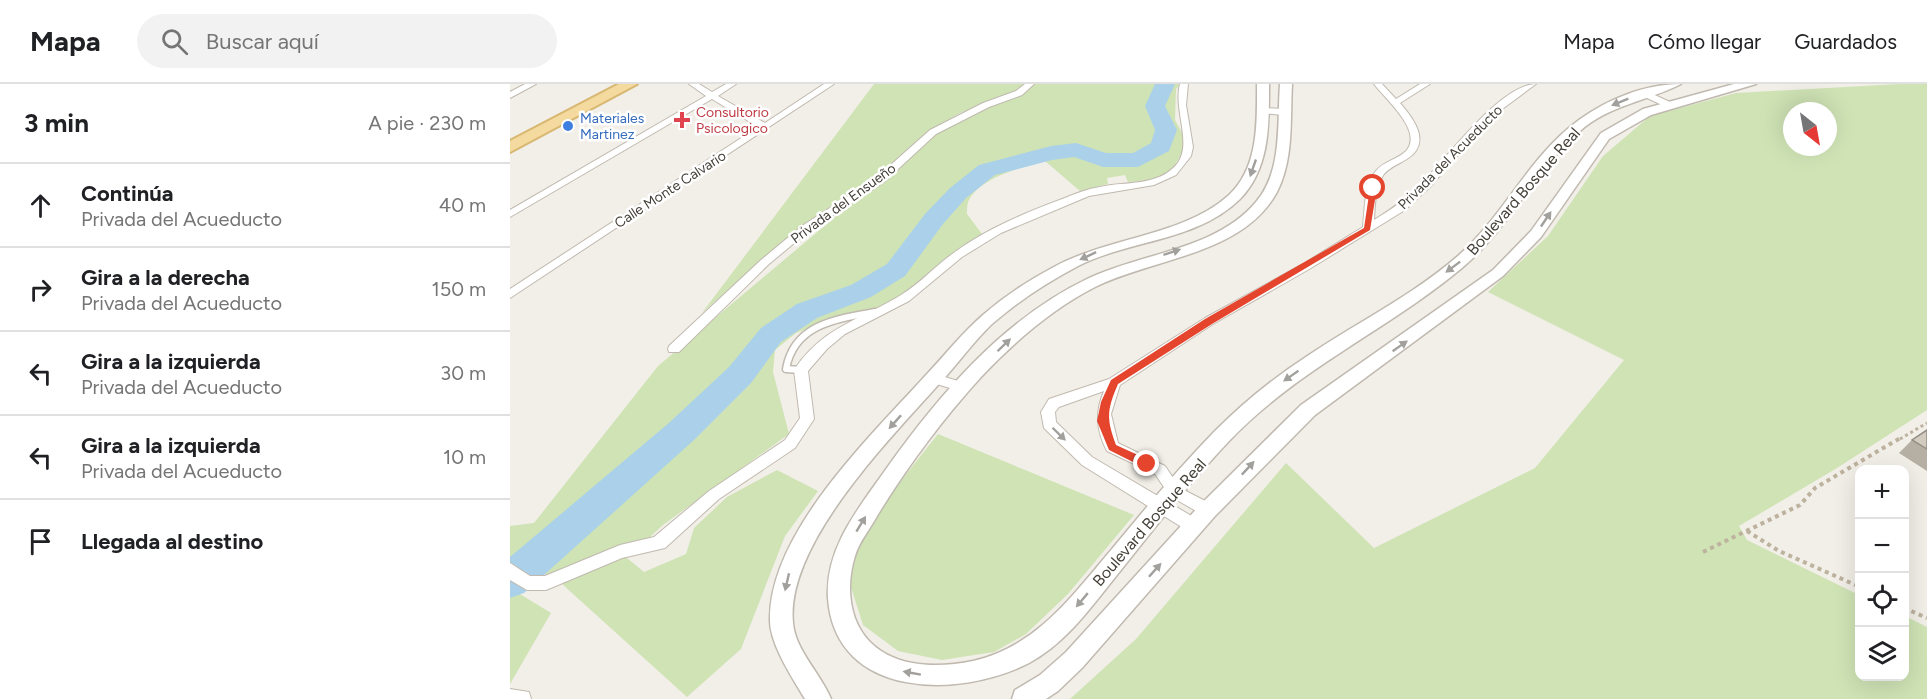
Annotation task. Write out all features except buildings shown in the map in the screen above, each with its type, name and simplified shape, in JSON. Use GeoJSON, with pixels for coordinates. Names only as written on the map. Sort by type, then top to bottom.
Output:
{"type":"FeatureCollection","features":[{"type":"Feature","properties":{"kind":"main road"},"geometry":{"type":"LineString","coordinates":[[510,147],[630,84]]}},
{"type":"Feature","properties":{"kind":"street"},"geometry":{"type":"LineString","coordinates":[[510,95],[532,84]]}},
{"type":"Feature","properties":{"kind":"street"},"geometry":{"type":"LineString","coordinates":[[693,84],[765,127]]}},
{"type":"Feature","properties":{"kind":"street"},"geometry":{"type":"LineString","coordinates":[[510,214],[732,84]]}},
{"type":"Feature","properties":{"kind":"street","name":"Calle Monte Calvario"},"geometry":{"type":"LineString","coordinates":[[510,294],[831,84]]}},
{"type":"Feature","properties":{"kind":"street","name":"Privada del Ensueño"},"geometry":{"type":"LineString","coordinates":[[674,349],[765,262],[806,228],[880,180],[933,132],[986,105],[1019,93],[1030,84]]}},
{"type":"Feature","properties":{"kind":"street"},"geometry":{"type":"LineString","coordinates":[[511,571],[527,583],[546,583],[620,552],[660,543],[714,495],[790,444],[807,419],[801,370],[820,347],[846,328],[906,297],[957,255],[1026,217],[1100,189],[1152,183],[1170,176],[1181,165],[1188,150],[1190,136],[1182,119],[1180,92],[1184,84]]}},
{"type":"Feature","properties":{"kind":"street"},"geometry":{"type":"LineString","coordinates":[[819,699],[801,670],[781,623],[786,578],[816,520],[865,455],[934,379],[964,342],[1035,284],[1111,245],[1183,226],[1208,215],[1232,199],[1249,181],[1261,141],[1265,111],[1263,84]]}},
{"type":"Feature","properties":{"kind":"street","name":"Boulevard Bosque Real"},"geometry":{"type":"LineString","coordinates":[[1286,84],[1283,112],[1285,133],[1280,170],[1259,208],[1218,236],[1127,267],[1080,288],[1041,314],[1007,341],[963,387],[882,489],[846,550],[838,588],[844,624],[859,650],[885,668],[926,676],[982,671],[1025,653],[1064,621],[1244,414],[1274,388],[1396,309],[1460,262],[1500,222],[1574,130],[1609,106],[1675,84]]}},
{"type":"Feature","properties":{"kind":"street","name":"Privada del Acueducto"},"geometry":{"type":"LineString","coordinates":[[1368,229],[1373,188],[1379,172],[1409,153],[1416,145],[1416,135],[1408,118],[1378,84]]}},
{"type":"Feature","properties":{"kind":"street"},"geometry":{"type":"LineString","coordinates":[[1395,103],[1426,84]]}},
{"type":"Feature","properties":{"kind":"street","name":"Privada del Acueducto"},"geometry":{"type":"LineString","coordinates":[[1201,518],[1168,499],[1087,461],[1049,424],[1048,412],[1054,403],[1114,382],[1209,321],[1401,208],[1426,185],[1487,116],[1532,84]]}},
{"type":"Feature","properties":{"kind":"street","name":"Boulevard Bosque Real"},"geometry":{"type":"LineString","coordinates":[[1024,699],[1049,683],[1074,660],[1201,518],[1308,410],[1498,273],[1536,234],[1605,136],[1629,120],[1669,105],[1707,93],[1750,84]]}},
{"type":"Feature","properties":{"kind":"street"},"geometry":{"type":"LineString","coordinates":[[1644,93],[1669,105]]}},
{"type":"Feature","properties":{"kind":"street"},"geometry":{"type":"LineString","coordinates":[[1265,111],[1283,112]]}},
{"type":"Feature","properties":{"kind":"street"},"geometry":{"type":"LineString","coordinates":[[934,379],[963,387]]}},
{"type":"Feature","properties":{"kind":"street"},"geometry":{"type":"LineString","coordinates":[[1087,461],[1112,447],[1102,421],[1114,382]]}},
{"type":"Feature","properties":{"kind":"street","name":"Privada del Acueducto"},"geometry":{"type":"LineString","coordinates":[[1112,447],[1160,470],[1168,499]]}},
{"type":"Feature","properties":{"kind":"street"},"geometry":{"type":"LineString","coordinates":[[510,698],[522,699]]}},
{"type":"Feature","properties":{"kind":"lane"},"geometry":{"type":"LineString","coordinates":[[801,370],[786,369],[786,356],[797,339],[825,324],[881,311]]}},
{"type":"Feature","properties":{"kind":"path"},"geometry":{"type":"LineString","coordinates":[[1703,552],[1776,514],[1800,505],[1815,488],[1927,423]]}},
{"type":"Feature","properties":{"kind":"path"},"geometry":{"type":"LineString","coordinates":[[1747,531],[1779,551],[1855,585]]}},
{"type":"Feature","properties":{"kind":"path"},"geometry":{"type":"LineString","coordinates":[[1909,610],[1927,618]]}},
{"type":"Feature","properties":{"kind":"green space"},"geometry":{"type":"Polygon","coordinates":[[[874,84],[1026,84],[1009,96],[960,113],[934,128],[878,175],[798,228],[702,313],[874,84]]]}},
{"type":"Feature","properties":{"kind":"green space"},"geometry":{"type":"Polygon","coordinates":[[[1035,84],[1181,84],[1176,89],[1175,120],[1186,140],[1182,152],[1172,168],[1159,177],[1128,182],[1125,175],[1107,178],[1108,184],[1080,191],[1045,161],[992,179],[975,192],[968,201],[967,214],[982,234],[942,261],[907,293],[876,308],[835,318],[796,333],[775,350],[773,372],[789,434],[663,525],[627,558],[644,572],[686,554],[694,528],[727,497],[777,470],[818,491],[785,536],[741,649],[687,697],[552,575],[541,574],[510,588],[510,526],[534,523],[658,366],[935,133],[1035,84]]]}},
{"type":"Feature","properties":{"kind":"green space"},"geometry":{"type":"Polygon","coordinates":[[[1927,84],[1927,410],[1837,468],[1739,526],[1747,540],[1855,593],[1855,681],[1909,681],[1909,618],[1927,627],[1927,699],[1070,699],[1136,639],[1286,463],[1374,548],[1535,468],[1624,360],[1488,292],[1548,236],[1603,156],[1650,116],[1736,93],[1927,84]]]}},
{"type":"Feature","properties":{"kind":"green space"},"geometry":{"type":"Polygon","coordinates":[[[938,434],[1134,515],[1068,594],[1026,634],[994,652],[942,660],[898,651],[863,625],[849,581],[856,549],[892,492],[938,434]]]}},
{"type":"Feature","properties":{"kind":"green space"},"geometry":{"type":"Polygon","coordinates":[[[510,588],[551,613],[510,684],[510,588]]]}},
{"type":"Feature","properties":{"kind":"waterway"},"geometry":{"type":"LineString","coordinates":[[510,581],[682,431],[740,375],[771,335],[807,311],[861,291],[896,270],[934,219],[958,193],[987,170],[1051,153],[1076,150],[1103,160],[1138,160],[1161,146],[1166,130],[1155,106],[1165,84]]}},
{"type":"Feature","properties":{"kind":"place","name":"Consultorio Psicologico"},"geometry":{"type":"Point","coordinates":[682,120]}},
{"type":"Feature","properties":{"kind":"place","name":"Materiales Martinez"},"geometry":{"type":"Point","coordinates":[568,126]}},
{"type":"Feature","properties":{"kind":"route"},"geometry":{"type":"LineString","coordinates":[[1147,464],[1112,447],[1102,421],[1114,382],[1209,321],[1368,229],[1373,188]]}}]}
